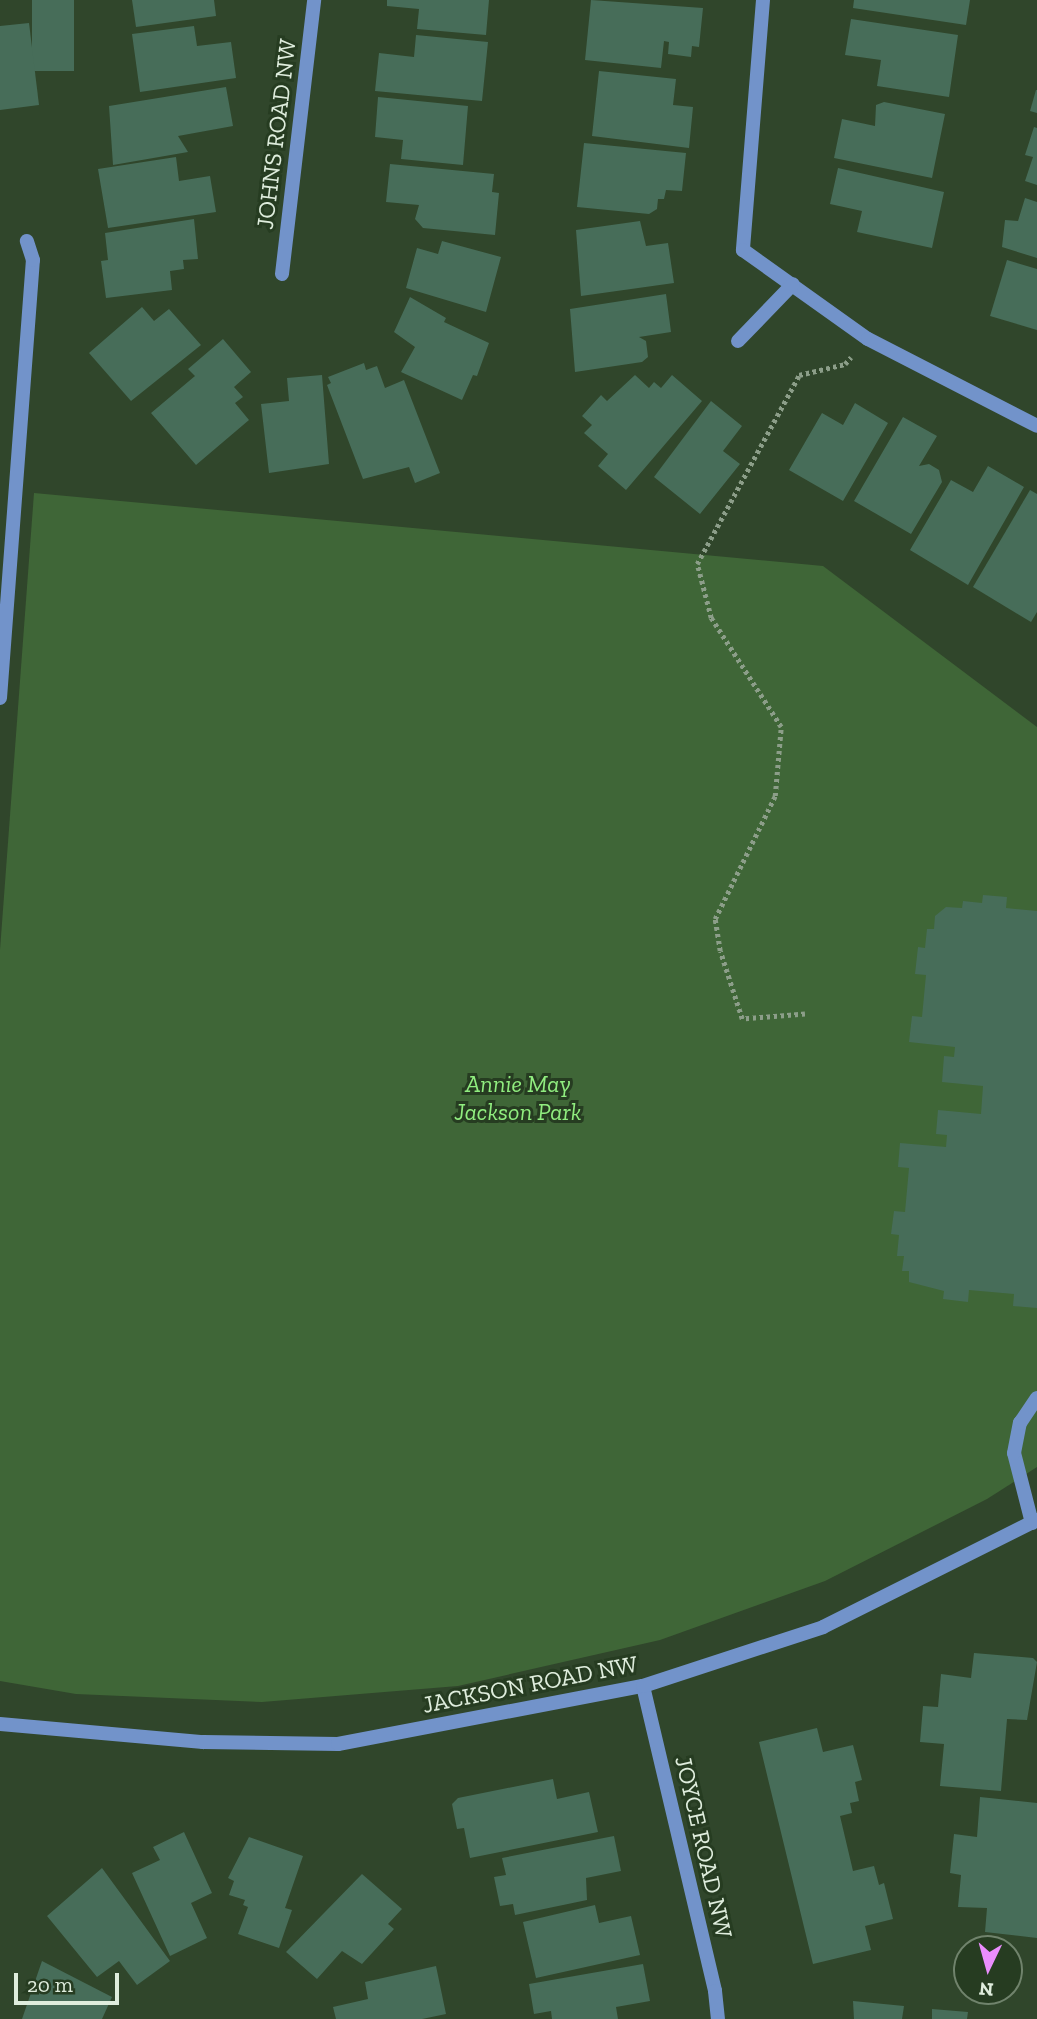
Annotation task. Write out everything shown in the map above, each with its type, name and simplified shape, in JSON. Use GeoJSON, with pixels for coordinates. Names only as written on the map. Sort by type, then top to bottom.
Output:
{"type":"FeatureCollection","features":[{"type":"Feature","properties":{"kind":"street","name":"JOHNS ROAD NW"},"geometry":{"type":"LineString","coordinates":[[282,274],[314,0]]}},
{"type":"Feature","properties":{"kind":"street"},"geometry":{"type":"LineString","coordinates":[[763,0],[743,250],[868,338],[1037,426]]}},
{"type":"Feature","properties":{"kind":"street"},"geometry":{"type":"LineString","coordinates":[[0,698],[3,604],[33,260],[27,241]]}},
{"type":"Feature","properties":{"kind":"street"},"geometry":{"type":"LineString","coordinates":[[738,341],[793,284]]}},
{"type":"Feature","properties":{"kind":"street"},"geometry":{"type":"LineString","coordinates":[[1035,1522],[1014,1453],[1020,1423],[1029,1404],[1037,1398]]}},
{"type":"Feature","properties":{"kind":"street","name":"JACKSON ROAD NW"},"geometry":{"type":"LineString","coordinates":[[0,1724],[203,1742],[338,1744],[643,1686],[823,1627],[1035,1522]]}},
{"type":"Feature","properties":{"kind":"street","name":"JOYCE ROAD NW"},"geometry":{"type":"LineString","coordinates":[[643,1686],[715,1991],[718,2019]]}},
{"type":"Feature","properties":{"kind":"path"},"geometry":{"type":"LineString","coordinates":[[805,1014],[742,1019],[720,951],[715,919],[775,796],[780,727],[711,618],[697,564],[799,375],[845,364],[868,338]]}},
{"type":"Feature","properties":{"kind":"green space","name":"Annie May Jackson Park"},"geometry":{"type":"Polygon","coordinates":[[[34,493],[823,566],[1037,727],[1037,1467],[987,1499],[825,1581],[660,1640],[458,1686],[262,1702],[76,1694],[0,1681],[0,950],[34,493]]]}},
{"type":"Feature","properties":{"kind":"building"},"geometry":{"type":"Polygon","coordinates":[[[32,0],[74,0],[74,71],[32,71],[32,0]]]}},
{"type":"Feature","properties":{"kind":"building"},"geometry":{"type":"Polygon","coordinates":[[[132,0],[214,0],[216,16],[136,27],[132,0]]]}},
{"type":"Feature","properties":{"kind":"building"},"geometry":{"type":"Polygon","coordinates":[[[387,0],[489,0],[486,35],[417,29],[419,9],[387,6],[387,0]]]}},
{"type":"Feature","properties":{"kind":"building"},"geometry":{"type":"Polygon","coordinates":[[[591,0],[703,8],[699,47],[692,46],[691,57],[668,54],[669,42],[664,41],[661,68],[585,60],[591,0]]]}},
{"type":"Feature","properties":{"kind":"building"},"geometry":{"type":"Polygon","coordinates":[[[854,0],[970,0],[966,25],[853,8],[854,0]]]}},
{"type":"Feature","properties":{"kind":"building"},"geometry":{"type":"Polygon","coordinates":[[[851,19],[958,35],[949,97],[877,86],[881,60],[845,55],[851,19]]]}},
{"type":"Feature","properties":{"kind":"building"},"geometry":{"type":"Polygon","coordinates":[[[29,23],[39,105],[0,110],[0,26],[29,23]]]}},
{"type":"Feature","properties":{"kind":"building"},"geometry":{"type":"Polygon","coordinates":[[[194,26],[197,46],[231,42],[236,78],[140,92],[132,34],[194,26]]]}},
{"type":"Feature","properties":{"kind":"building"},"geometry":{"type":"Polygon","coordinates":[[[416,35],[488,42],[482,101],[375,91],[379,53],[414,57],[416,35]]]}},
{"type":"Feature","properties":{"kind":"building"},"geometry":{"type":"Polygon","coordinates":[[[599,71],[676,79],[673,105],[693,107],[689,148],[592,136],[599,71]]]}},
{"type":"Feature","properties":{"kind":"building"},"geometry":{"type":"Polygon","coordinates":[[[226,87],[233,126],[178,136],[188,152],[113,165],[109,106],[226,87]]]}},
{"type":"Feature","properties":{"kind":"building"},"geometry":{"type":"Polygon","coordinates":[[[1037,90],[1037,113],[1030,111],[1037,90]]]}},
{"type":"Feature","properties":{"kind":"building"},"geometry":{"type":"Polygon","coordinates":[[[378,97],[468,106],[463,165],[401,159],[403,140],[375,137],[378,97]]]}},
{"type":"Feature","properties":{"kind":"building"},"geometry":{"type":"Polygon","coordinates":[[[884,102],[945,114],[932,178],[834,158],[842,119],[875,126],[876,105],[884,102]]]}},
{"type":"Feature","properties":{"kind":"building"},"geometry":{"type":"Polygon","coordinates":[[[1034,127],[1037,128],[1037,185],[1025,181],[1033,157],[1025,155],[1034,127]]]}},
{"type":"Feature","properties":{"kind":"building"},"geometry":{"type":"Polygon","coordinates":[[[584,143],[686,153],[682,191],[666,190],[664,199],[658,199],[657,209],[649,214],[577,207],[584,143]]]}},
{"type":"Feature","properties":{"kind":"building"},"geometry":{"type":"Polygon","coordinates":[[[176,157],[179,181],[210,176],[216,212],[108,228],[98,169],[176,157]]]}},
{"type":"Feature","properties":{"kind":"building"},"geometry":{"type":"Polygon","coordinates":[[[390,164],[494,174],[492,192],[499,193],[495,235],[423,228],[415,219],[419,205],[386,202],[390,164]]]}},
{"type":"Feature","properties":{"kind":"building"},"geometry":{"type":"Polygon","coordinates":[[[838,168],[944,192],[932,248],[857,232],[862,211],[830,204],[838,168]]]}},
{"type":"Feature","properties":{"kind":"building"},"geometry":{"type":"Polygon","coordinates":[[[1025,198],[1037,202],[1037,258],[1002,247],[1005,220],[1018,221],[1025,198]]]}},
{"type":"Feature","properties":{"kind":"building"},"geometry":{"type":"Polygon","coordinates":[[[194,219],[198,259],[183,260],[184,269],[170,271],[172,290],[106,298],[101,261],[108,260],[105,233],[194,219]]]}},
{"type":"Feature","properties":{"kind":"building"},"geometry":{"type":"Polygon","coordinates":[[[640,221],[646,246],[668,243],[674,283],[581,296],[576,230],[640,221]]]}},
{"type":"Feature","properties":{"kind":"building"},"geometry":{"type":"Polygon","coordinates":[[[442,241],[501,257],[486,312],[406,288],[417,248],[438,254],[442,241]]]}},
{"type":"Feature","properties":{"kind":"building"},"geometry":{"type":"Polygon","coordinates":[[[1007,260],[1037,269],[1037,330],[990,316],[1007,260]]]}},
{"type":"Feature","properties":{"kind":"building"},"geometry":{"type":"Polygon","coordinates":[[[666,294],[671,332],[639,337],[646,341],[648,357],[642,362],[575,372],[570,309],[666,294]]]}},
{"type":"Feature","properties":{"kind":"building"},"geometry":{"type":"Polygon","coordinates":[[[410,297],[446,318],[444,322],[489,343],[477,376],[473,375],[462,400],[401,372],[415,347],[394,332],[410,297]]]}},
{"type":"Feature","properties":{"kind":"building"},"geometry":{"type":"Polygon","coordinates":[[[142,307],[154,321],[169,309],[201,345],[131,401],[89,353],[142,307]]]}},
{"type":"Feature","properties":{"kind":"building"},"geometry":{"type":"Polygon","coordinates":[[[223,339],[251,372],[234,387],[243,397],[235,403],[249,420],[196,465],[151,413],[195,376],[188,369],[223,339]]]}},
{"type":"Feature","properties":{"kind":"building"},"geometry":{"type":"Polygon","coordinates":[[[364,363],[366,370],[377,366],[385,388],[404,380],[440,473],[415,483],[409,467],[363,479],[327,385],[331,383],[328,377],[364,363]]]}},
{"type":"Feature","properties":{"kind":"building"},"geometry":{"type":"Polygon","coordinates":[[[322,375],[329,464],[269,473],[261,404],[289,401],[287,378],[322,375]]]}},
{"type":"Feature","properties":{"kind":"building"},"geometry":{"type":"Polygon","coordinates":[[[635,375],[649,388],[654,382],[661,388],[672,375],[702,401],[626,490],[598,466],[608,454],[584,433],[592,425],[582,416],[601,395],[607,401],[635,375]]]}},
{"type":"Feature","properties":{"kind":"building"},"geometry":{"type":"Polygon","coordinates":[[[711,401],[742,426],[723,451],[740,464],[700,514],[654,477],[711,401]]]}},
{"type":"Feature","properties":{"kind":"building"},"geometry":{"type":"Polygon","coordinates":[[[855,403],[888,423],[843,501],[789,470],[822,413],[843,425],[855,403]]]}},
{"type":"Feature","properties":{"kind":"building"},"geometry":{"type":"Polygon","coordinates":[[[903,417],[937,436],[919,466],[929,464],[939,470],[942,482],[911,534],[854,501],[903,417]]]}},
{"type":"Feature","properties":{"kind":"building"},"geometry":{"type":"Polygon","coordinates":[[[988,466],[1024,487],[968,585],[910,550],[951,480],[973,492],[988,466]]]}},
{"type":"Feature","properties":{"kind":"building"},"geometry":{"type":"Polygon","coordinates":[[[1030,490],[1037,494],[1037,612],[1031,622],[973,587],[1030,490]]]}},
{"type":"Feature","properties":{"kind":"building"},"geometry":{"type":"Polygon","coordinates":[[[983,895],[1007,897],[1006,908],[1037,911],[1037,1308],[1013,1306],[1014,1294],[969,1290],[968,1302],[943,1299],[944,1291],[909,1282],[909,1271],[902,1271],[904,1256],[897,1256],[899,1235],[891,1234],[894,1211],[905,1212],[909,1168],[898,1167],[900,1143],[946,1147],[947,1135],[936,1134],[938,1110],[981,1114],[983,1086],[942,1082],[944,1056],[954,1057],[955,1047],[909,1042],[912,1016],[922,1017],[926,975],[915,974],[918,947],[925,948],[927,929],[934,929],[935,916],[946,907],[962,908],[963,901],[982,903],[983,895]]]}},
{"type":"Feature","properties":{"kind":"building"},"geometry":{"type":"Polygon","coordinates":[[[974,1653],[1033,1658],[1037,1662],[1027,1720],[1007,1719],[1001,1791],[940,1786],[944,1744],[920,1742],[923,1706],[938,1707],[941,1674],[971,1678],[974,1653]]]}},
{"type":"Feature","properties":{"kind":"building"},"geometry":{"type":"Polygon","coordinates":[[[817,1728],[823,1752],[853,1745],[862,1780],[855,1782],[859,1801],[850,1803],[852,1813],[840,1816],[853,1871],[874,1866],[879,1885],[884,1883],[893,1919],[865,1926],[871,1950],[813,1964],[759,1742],[817,1728]]]}},
{"type":"Feature","properties":{"kind":"building"},"geometry":{"type":"Polygon","coordinates":[[[553,1779],[557,1799],[589,1792],[598,1832],[470,1858],[464,1828],[457,1829],[452,1804],[458,1798],[553,1779]]]}},
{"type":"Feature","properties":{"kind":"building"},"geometry":{"type":"Polygon","coordinates":[[[980,1797],[1037,1803],[1037,1938],[985,1932],[987,1908],[958,1907],[961,1875],[950,1873],[954,1834],[977,1837],[980,1797]]]}},
{"type":"Feature","properties":{"kind":"building"},"geometry":{"type":"Polygon","coordinates":[[[184,1832],[212,1893],[191,1903],[207,1938],[170,1956],[132,1873],[160,1860],[153,1847],[184,1832]]]}},
{"type":"Feature","properties":{"kind":"building"},"geometry":{"type":"Polygon","coordinates":[[[614,1836],[621,1871],[586,1878],[587,1900],[515,1915],[513,1904],[500,1906],[494,1877],[506,1875],[502,1858],[614,1836]]]}},
{"type":"Feature","properties":{"kind":"building"},"geometry":{"type":"Polygon","coordinates":[[[249,1837],[303,1856],[285,1908],[292,1910],[279,1948],[238,1934],[248,1907],[243,1905],[245,1900],[229,1895],[234,1881],[228,1878],[249,1837]]]}},
{"type":"Feature","properties":{"kind":"building"},"geometry":{"type":"Polygon","coordinates":[[[102,1868],[170,1961],[137,1985],[119,1961],[97,1977],[47,1916],[102,1868]]]}},
{"type":"Feature","properties":{"kind":"building"},"geometry":{"type":"Polygon","coordinates":[[[362,1874],[402,1909],[388,1924],[394,1929],[362,1964],[342,1951],[317,1979],[286,1952],[362,1874]]]}},
{"type":"Feature","properties":{"kind":"building"},"geometry":{"type":"Polygon","coordinates":[[[595,1905],[599,1923],[631,1916],[640,1955],[536,1978],[523,1922],[595,1905]]]}},
{"type":"Feature","properties":{"kind":"building"},"geometry":{"type":"Polygon","coordinates":[[[42,1961],[112,1997],[102,2019],[22,2019],[42,1961]]]}},
{"type":"Feature","properties":{"kind":"building"},"geometry":{"type":"Polygon","coordinates":[[[643,1964],[650,2001],[616,2007],[618,2019],[552,2019],[551,2011],[534,2014],[529,1984],[643,1964]]]}},
{"type":"Feature","properties":{"kind":"building"},"geometry":{"type":"Polygon","coordinates":[[[436,1966],[446,2014],[422,2019],[336,2019],[333,2007],[368,1999],[365,1982],[436,1966]]]}},
{"type":"Feature","properties":{"kind":"building"},"geometry":{"type":"Polygon","coordinates":[[[853,2001],[904,2006],[902,2019],[854,2019],[853,2001]]]}},
{"type":"Feature","properties":{"kind":"building"},"geometry":{"type":"Polygon","coordinates":[[[932,2009],[968,2012],[967,2019],[932,2019],[932,2009]]]}}]}
